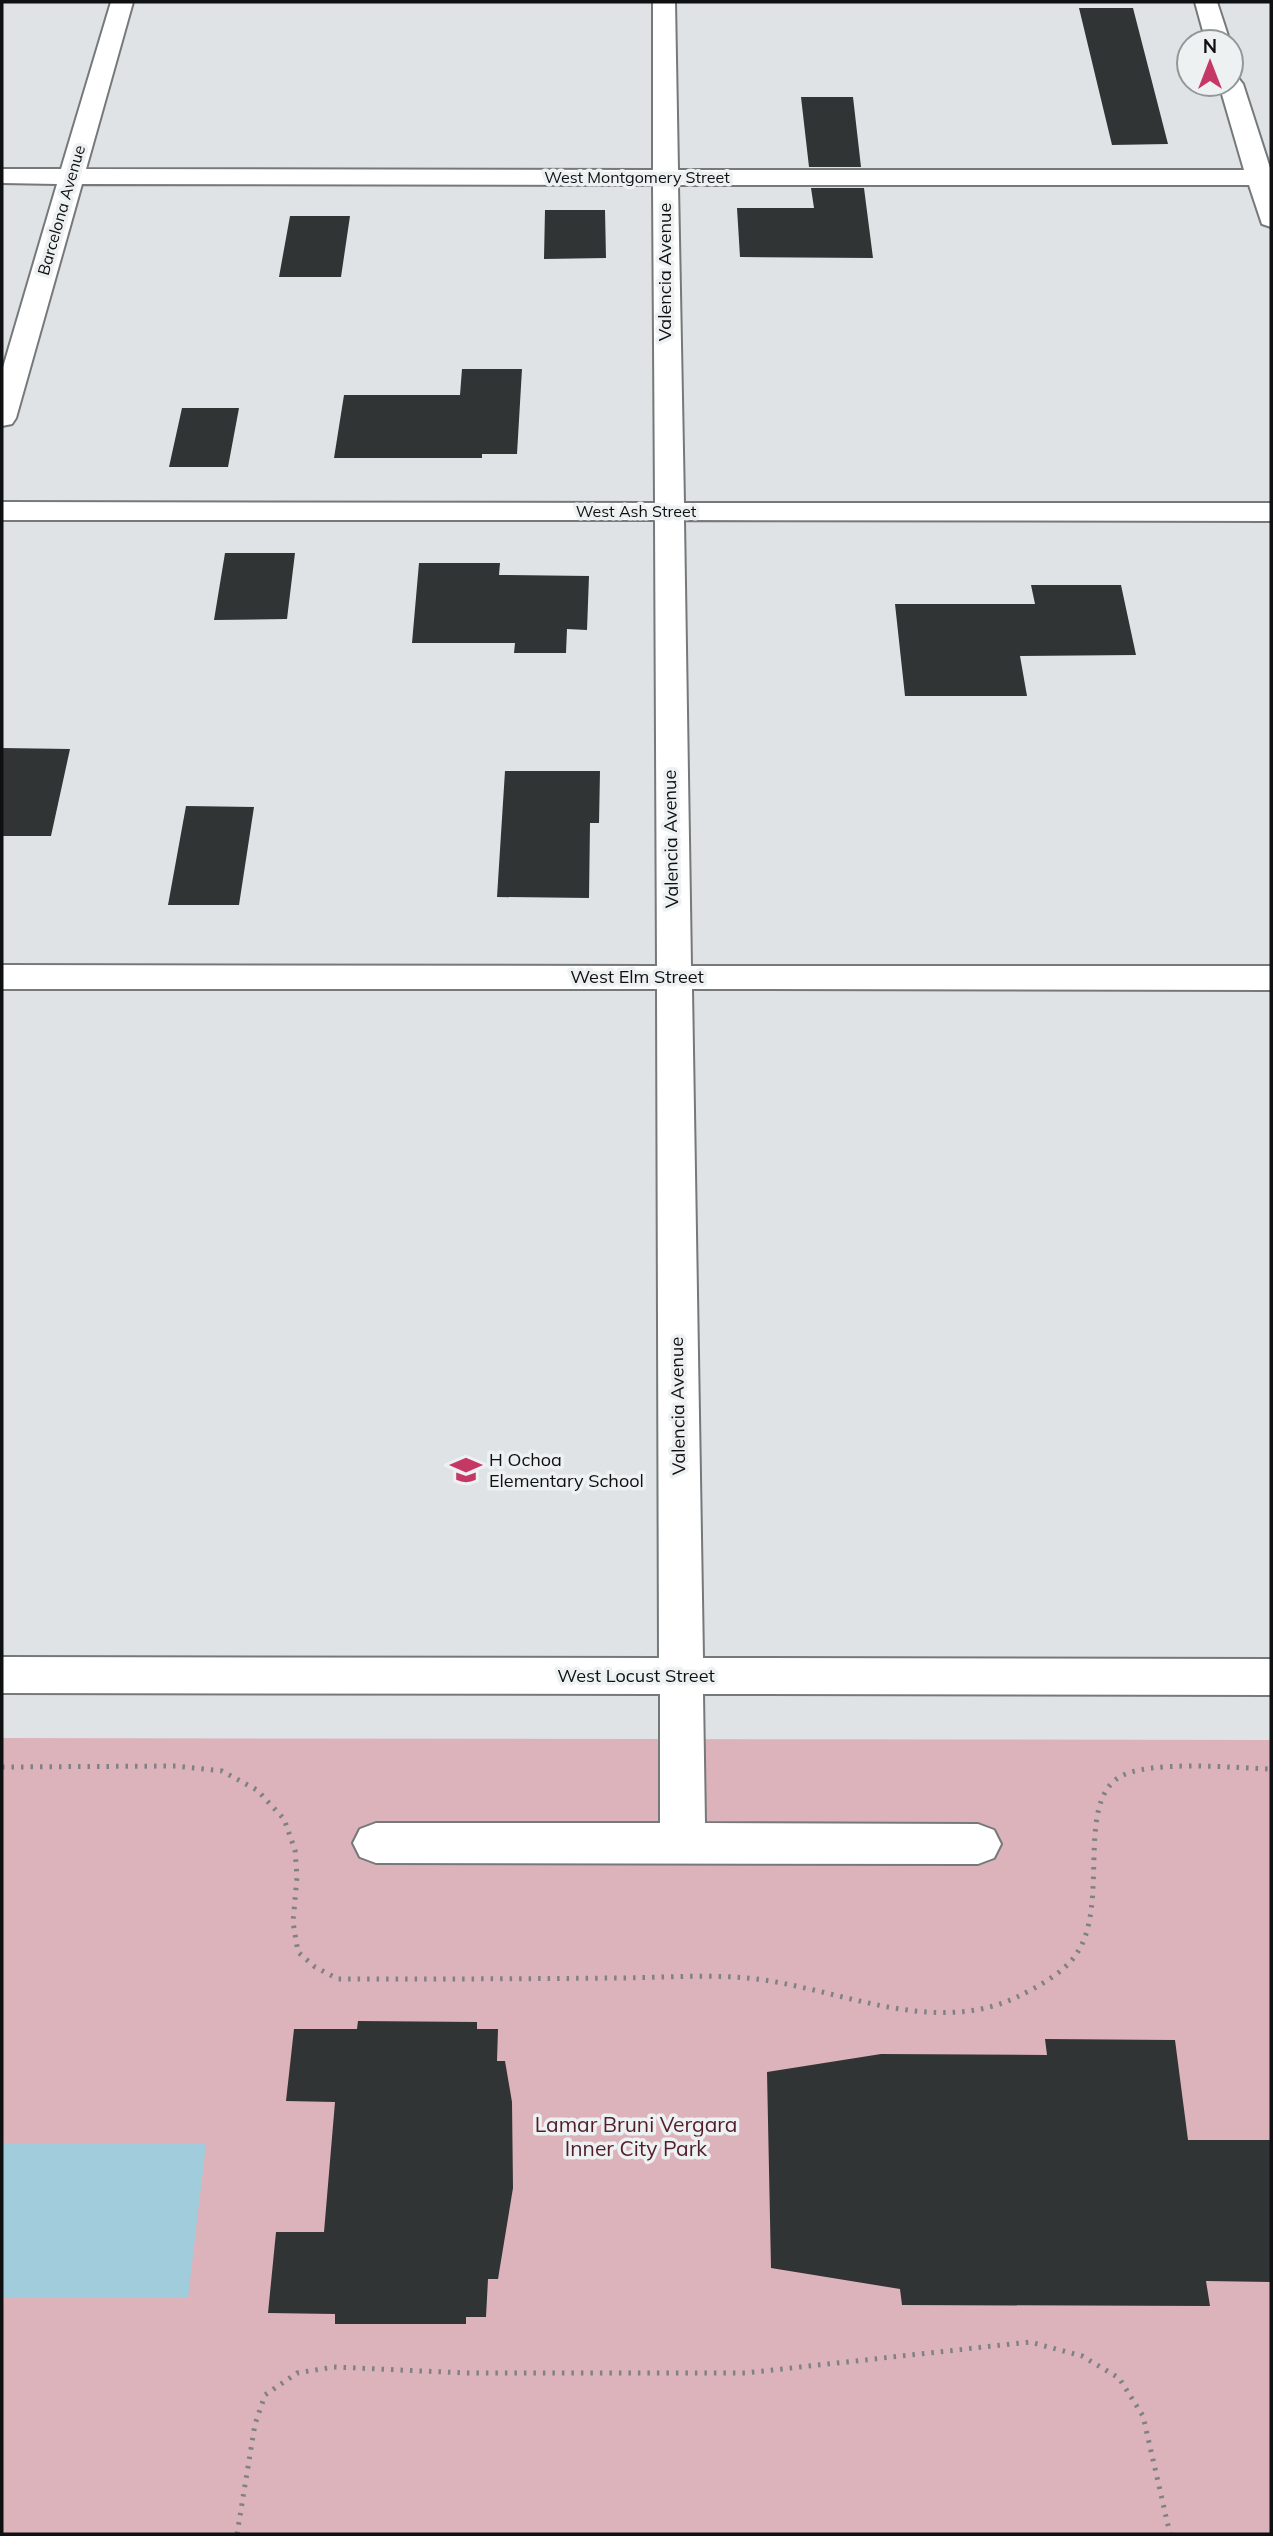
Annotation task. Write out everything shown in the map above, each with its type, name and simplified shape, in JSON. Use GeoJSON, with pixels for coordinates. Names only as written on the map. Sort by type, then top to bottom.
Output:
{"type":"FeatureCollection","features":[{"type":"Feature","properties":{"kind":"street","name":"Barcelona Avenue"},"geometry":{"type":"LineString","coordinates":[[2,418],[122,2]]}},
{"type":"Feature","properties":{"kind":"street","name":"Valencia Avenue"},"geometry":{"type":"LineString","coordinates":[[664,2],[682,1843]]}},
{"type":"Feature","properties":{"kind":"street"},"geometry":{"type":"LineString","coordinates":[[1206,2],[1214,28]]}},
{"type":"Feature","properties":{"kind":"street"},"geometry":{"type":"LineString","coordinates":[[1236,98],[1265,178],[1271,219]]}},
{"type":"Feature","properties":{"kind":"street","name":"West Montgomery Street"},"geometry":{"type":"LineString","coordinates":[[2,176],[1265,178]]}},
{"type":"Feature","properties":{"kind":"street","name":"West Ash Street"},"geometry":{"type":"LineString","coordinates":[[2,511],[1271,512]]}},
{"type":"Feature","properties":{"kind":"street","name":"West Elm Street"},"geometry":{"type":"LineString","coordinates":[[2,977],[1271,978]]}},
{"type":"Feature","properties":{"kind":"street","name":"West Locust Street"},"geometry":{"type":"LineString","coordinates":[[2,1675],[1271,1677]]}},
{"type":"Feature","properties":{"kind":"street"},"geometry":{"type":"LineString","coordinates":[[376,1843],[978,1844]]}},
{"type":"Feature","properties":{"kind":"path"},"geometry":{"type":"LineString","coordinates":[[2,1767],[176,1766],[222,1771],[257,1790],[284,1819],[295,1850],[297,1877],[292,1922],[299,1952],[314,1967],[338,1979],[747,1978],[933,2014],[962,2013],[1017,2001],[1076,1955],[1090,1921],[1095,1885],[1097,1809],[1104,1791],[1120,1777],[1143,1769],[1271,1769]]}},
{"type":"Feature","properties":{"kind":"path"},"geometry":{"type":"LineString","coordinates":[[237,2534],[255,2424],[265,2395],[297,2373],[334,2367],[466,2373],[745,2373],[982,2345],[1030,2342],[1082,2356],[1119,2378],[1143,2416],[1170,2534]]}},
{"type":"Feature","properties":{"kind":"green space","name":"Lamar Bruni Vergara Inner City Park"},"geometry":{"type":"Polygon","coordinates":[[[2,1738],[1271,1740],[1271,2534],[2,2534],[2,1738]]]}},
{"type":"Feature","properties":{"kind":"water"},"geometry":{"type":"Polygon","coordinates":[[[2,2143],[206,2144],[188,2298],[2,2298],[2,2143]]]}},
{"type":"Feature","properties":{"kind":"building"},"geometry":{"type":"Polygon","coordinates":[[[1079,8],[1133,8],[1168,144],[1112,145],[1079,8]]]}},
{"type":"Feature","properties":{"kind":"building"},"geometry":{"type":"Polygon","coordinates":[[[801,97],[853,97],[861,167],[809,167],[801,97]]]}},
{"type":"Feature","properties":{"kind":"building"},"geometry":{"type":"Polygon","coordinates":[[[811,188],[864,188],[873,258],[740,257],[737,208],[814,208],[811,188]]]}},
{"type":"Feature","properties":{"kind":"building"},"geometry":{"type":"Polygon","coordinates":[[[545,210],[605,210],[606,258],[544,259],[545,210]]]}},
{"type":"Feature","properties":{"kind":"building"},"geometry":{"type":"Polygon","coordinates":[[[290,216],[350,216],[341,277],[279,277],[290,216]]]}},
{"type":"Feature","properties":{"kind":"building"},"geometry":{"type":"Polygon","coordinates":[[[462,369],[522,369],[517,454],[482,454],[482,458],[334,458],[344,395],[460,395],[462,369]]]}},
{"type":"Feature","properties":{"kind":"building"},"geometry":{"type":"Polygon","coordinates":[[[182,408],[239,408],[228,467],[169,467],[182,408]]]}},
{"type":"Feature","properties":{"kind":"building"},"geometry":{"type":"Polygon","coordinates":[[[225,553],[295,553],[287,619],[214,620],[225,553]]]}},
{"type":"Feature","properties":{"kind":"building"},"geometry":{"type":"Polygon","coordinates":[[[419,563],[500,563],[499,575],[589,576],[587,630],[567,629],[566,653],[514,653],[515,643],[412,643],[419,563]]]}},
{"type":"Feature","properties":{"kind":"building"},"geometry":{"type":"Polygon","coordinates":[[[1031,585],[1121,585],[1136,655],[1020,656],[1027,696],[905,696],[895,604],[1035,604],[1031,585]]]}},
{"type":"Feature","properties":{"kind":"building"},"geometry":{"type":"Polygon","coordinates":[[[2,748],[70,749],[51,836],[2,836],[2,748]]]}},
{"type":"Feature","properties":{"kind":"building"},"geometry":{"type":"Polygon","coordinates":[[[505,771],[600,771],[599,823],[590,823],[589,898],[497,897],[505,771]]]}},
{"type":"Feature","properties":{"kind":"building"},"geometry":{"type":"Polygon","coordinates":[[[186,806],[254,807],[239,905],[168,905],[186,806]]]}},
{"type":"Feature","properties":{"kind":"building"},"geometry":{"type":"Polygon","coordinates":[[[358,2021],[477,2022],[477,2029],[498,2029],[497,2061],[505,2061],[512,2102],[513,2188],[498,2279],[488,2279],[486,2317],[466,2317],[466,2324],[335,2324],[335,2314],[268,2313],[276,2232],[324,2232],[335,2102],[286,2101],[294,2029],[357,2029],[358,2021]]]}},
{"type":"Feature","properties":{"kind":"building"},"geometry":{"type":"Polygon","coordinates":[[[1045,2039],[1175,2040],[1188,2140],[1271,2140],[1271,2282],[1206,2281],[1210,2306],[902,2305],[900,2289],[771,2268],[767,2072],[881,2054],[1047,2055],[1045,2039]]]}},
{"type":"Feature","properties":{"kind":"place","name":"H Ochoa Elementary School"},"geometry":{"type":"Point","coordinates":[466,1470]}}]}
